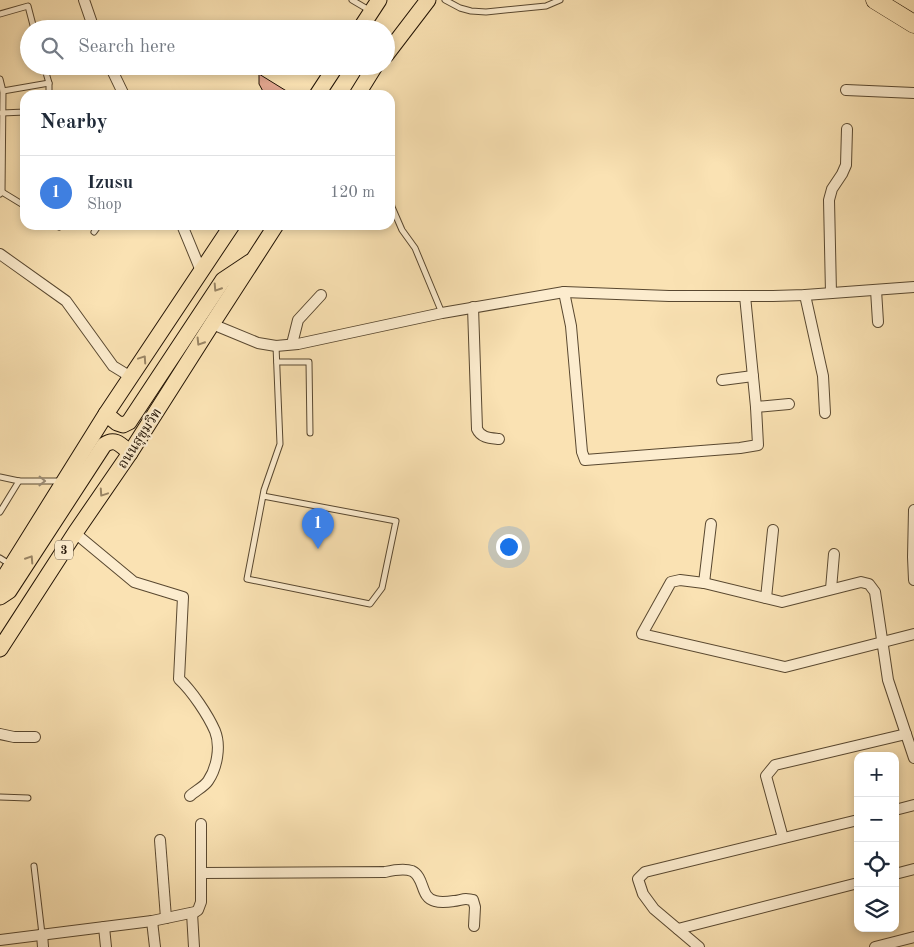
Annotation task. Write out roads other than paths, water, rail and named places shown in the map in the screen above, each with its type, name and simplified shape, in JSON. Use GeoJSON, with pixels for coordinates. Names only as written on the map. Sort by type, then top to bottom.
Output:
{"type":"FeatureCollection","features":[{"type":"Feature","properties":{"kind":"highway"},"geometry":{"type":"LineString","coordinates":[[875,0],[914,24]]}},
{"type":"Feature","properties":{"kind":"main road"},"geometry":{"type":"LineString","coordinates":[[395,35],[418,0]]}},
{"type":"Feature","properties":{"kind":"main road"},"geometry":{"type":"LineString","coordinates":[[395,43],[428,0]]}},
{"type":"Feature","properties":{"kind":"main road"},"geometry":{"type":"LineString","coordinates":[[891,0],[914,14]]}},
{"type":"Feature","properties":{"kind":"main road"},"geometry":{"type":"LineString","coordinates":[[366,20],[375,6]]}},
{"type":"Feature","properties":{"kind":"main road"},"geometry":{"type":"LineString","coordinates":[[320,90],[330,75]]}},
{"type":"Feature","properties":{"kind":"main road"},"geometry":{"type":"LineString","coordinates":[[361,89],[370,75]]}},
{"type":"Feature","properties":{"kind":"main road"},"geometry":{"type":"LineString","coordinates":[[0,584],[6,562],[64,481],[106,414],[229,230]]}},
{"type":"Feature","properties":{"kind":"main road","name":"ถนนสุขุมวิท"},"geometry":{"type":"LineString","coordinates":[[0,649],[273,230]]}},
{"type":"Feature","properties":{"kind":"main road"},"geometry":{"type":"LineString","coordinates":[[106,414],[117,423],[123,425],[129,422],[223,280],[256,258]]}},
{"type":"Feature","properties":{"kind":"main road"},"geometry":{"type":"LineString","coordinates":[[0,597],[9,591],[104,445],[109,441],[114,441],[130,452]]}},
{"type":"Feature","properties":{"kind":"street"},"geometry":{"type":"LineString","coordinates":[[84,0],[91,20]]}},
{"type":"Feature","properties":{"kind":"street"},"geometry":{"type":"LineString","coordinates":[[114,75],[122,90]]}},
{"type":"Feature","properties":{"kind":"street"},"geometry":{"type":"LineString","coordinates":[[846,90],[914,93]]}},
{"type":"Feature","properties":{"kind":"street"},"geometry":{"type":"LineString","coordinates":[[831,293],[829,200],[832,190],[846,165],[846,129]]}},
{"type":"Feature","properties":{"kind":"street"},"geometry":{"type":"LineString","coordinates":[[184,230],[201,271]]}},
{"type":"Feature","properties":{"kind":"street"},"geometry":{"type":"LineString","coordinates":[[0,254],[66,301],[113,366],[131,377]]}},
{"type":"Feature","properties":{"kind":"street"},"geometry":{"type":"LineString","coordinates":[[212,324],[258,343],[276,346],[473,307],[564,292],[669,296],[745,296],[806,295],[914,287]]}},
{"type":"Feature","properties":{"kind":"street"},"geometry":{"type":"LineString","coordinates":[[876,290],[878,322]]}},
{"type":"Feature","properties":{"kind":"street"},"geometry":{"type":"LineString","coordinates":[[564,292],[571,326],[582,452],[586,460],[758,445],[754,376],[745,296]]}},
{"type":"Feature","properties":{"kind":"street"},"geometry":{"type":"LineString","coordinates":[[292,344],[298,320],[321,295]]}},
{"type":"Feature","properties":{"kind":"street"},"geometry":{"type":"LineString","coordinates":[[806,295],[824,376],[826,413]]}},
{"type":"Feature","properties":{"kind":"street"},"geometry":{"type":"LineString","coordinates":[[473,307],[477,429],[483,437],[499,439]]}},
{"type":"Feature","properties":{"kind":"street"},"geometry":{"type":"LineString","coordinates":[[722,380],[754,376]]}},
{"type":"Feature","properties":{"kind":"street"},"geometry":{"type":"LineString","coordinates":[[756,407],[789,404]]}},
{"type":"Feature","properties":{"kind":"street"},"geometry":{"type":"LineString","coordinates":[[914,510],[914,580]]}},
{"type":"Feature","properties":{"kind":"street"},"geometry":{"type":"LineString","coordinates":[[704,583],[711,524]]}},
{"type":"Feature","properties":{"kind":"street"},"geometry":{"type":"LineString","coordinates":[[766,598],[773,530]]}},
{"type":"Feature","properties":{"kind":"street"},"geometry":{"type":"LineString","coordinates":[[75,533],[134,582],[184,597],[179,679],[188,687],[204,713],[215,732],[217,742],[215,768],[207,782],[190,796]]}},
{"type":"Feature","properties":{"kind":"street"},"geometry":{"type":"LineString","coordinates":[[831,589],[834,554]]}},
{"type":"Feature","properties":{"kind":"street"},"geometry":{"type":"LineString","coordinates":[[914,634],[882,643],[785,667],[642,634],[671,582],[680,580],[704,583],[782,602],[861,582],[869,584],[875,592],[882,643],[888,680],[914,758]]}},
{"type":"Feature","properties":{"kind":"street"},"geometry":{"type":"LineString","coordinates":[[882,643],[914,641]]}},
{"type":"Feature","properties":{"kind":"street"},"geometry":{"type":"LineString","coordinates":[[0,734],[14,737],[35,737]]}},
{"type":"Feature","properties":{"kind":"street"},"geometry":{"type":"LineString","coordinates":[[783,838],[766,776],[775,765],[906,734]]}},
{"type":"Feature","properties":{"kind":"street"},"geometry":{"type":"LineString","coordinates":[[899,809],[914,805]]}},
{"type":"Feature","properties":{"kind":"street"},"geometry":{"type":"LineString","coordinates":[[700,947],[654,909],[643,894],[638,879],[645,872],[854,821]]}},
{"type":"Feature","properties":{"kind":"street"},"geometry":{"type":"LineString","coordinates":[[0,940],[152,921],[192,913],[198,910],[201,902],[200,824]]}},
{"type":"Feature","properties":{"kind":"street"},"geometry":{"type":"LineString","coordinates":[[160,840],[166,918]]}},
{"type":"Feature","properties":{"kind":"street"},"geometry":{"type":"LineString","coordinates":[[899,873],[914,869]]}},
{"type":"Feature","properties":{"kind":"street"},"geometry":{"type":"LineString","coordinates":[[200,873],[385,872],[407,870],[415,872],[424,893],[434,901],[455,902],[465,898],[473,900],[475,906],[474,926]]}},
{"type":"Feature","properties":{"kind":"street"},"geometry":{"type":"LineString","coordinates":[[678,929],[854,884]]}},
{"type":"Feature","properties":{"kind":"street"},"geometry":{"type":"LineString","coordinates":[[192,913],[194,947]]}},
{"type":"Feature","properties":{"kind":"street"},"geometry":{"type":"LineString","coordinates":[[152,921],[155,947]]}},
{"type":"Feature","properties":{"kind":"street"},"geometry":{"type":"LineString","coordinates":[[104,928],[106,947]]}},
{"type":"Feature","properties":{"kind":"street"},"geometry":{"type":"LineString","coordinates":[[42,934],[44,947]]}},
{"type":"Feature","properties":{"kind":"street"},"geometry":{"type":"LineString","coordinates":[[875,947],[914,938]]}},
{"type":"Feature","properties":{"kind":"lane"},"geometry":{"type":"LineString","coordinates":[[352,0],[375,6]]}},
{"type":"Feature","properties":{"kind":"lane"},"geometry":{"type":"LineString","coordinates":[[446,0],[460,8],[486,12],[546,6],[560,0]]}},
{"type":"Feature","properties":{"kind":"lane"},"geometry":{"type":"LineString","coordinates":[[0,14],[28,6],[32,20]]}},
{"type":"Feature","properties":{"kind":"lane"},"geometry":{"type":"LineString","coordinates":[[47,75],[49,90]]}},
{"type":"Feature","properties":{"kind":"lane"},"geometry":{"type":"LineString","coordinates":[[0,80],[3,91],[1,194],[20,204]]}},
{"type":"Feature","properties":{"kind":"lane"},"geometry":{"type":"LineString","coordinates":[[3,91],[49,83]]}},
{"type":"Feature","properties":{"kind":"lane"},"geometry":{"type":"LineString","coordinates":[[2,113],[20,112]]}},
{"type":"Feature","properties":{"kind":"lane"},"geometry":{"type":"LineString","coordinates":[[395,214],[402,230],[415,248],[442,313]]}},
{"type":"Feature","properties":{"kind":"lane"},"geometry":{"type":"LineString","coordinates":[[263,496],[396,521],[382,588],[370,604],[247,579],[264,490],[280,444],[276,346]]}},
{"type":"Feature","properties":{"kind":"lane"},"geometry":{"type":"LineString","coordinates":[[277,362],[309,362],[310,433]]}},
{"type":"Feature","properties":{"kind":"lane"},"geometry":{"type":"LineString","coordinates":[[0,477],[19,481],[64,481]]}},
{"type":"Feature","properties":{"kind":"lane"},"geometry":{"type":"LineString","coordinates":[[0,512],[19,481]]}},
{"type":"Feature","properties":{"kind":"lane"},"geometry":{"type":"LineString","coordinates":[[0,797],[28,798]]}},
{"type":"Feature","properties":{"kind":"lane"},"geometry":{"type":"LineString","coordinates":[[34,866],[42,934]]}},
{"type":"Feature","properties":{"kind":"place","name":"Izusu"},"geometry":{"type":"Point","coordinates":[318,549]}}]}
